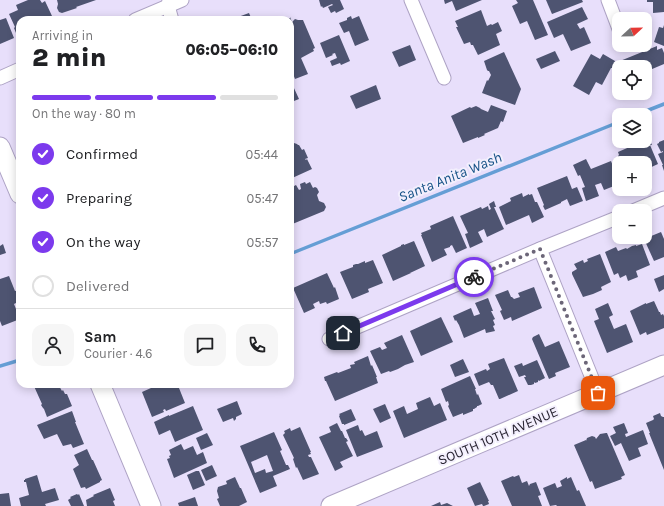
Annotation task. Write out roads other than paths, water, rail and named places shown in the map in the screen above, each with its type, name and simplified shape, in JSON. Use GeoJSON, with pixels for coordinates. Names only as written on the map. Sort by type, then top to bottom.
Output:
{"type":"FeatureCollection","features":[{"type":"Feature","properties":{"kind":"street"},"geometry":{"type":"LineString","coordinates":[[143,16],[168,3],[182,0]]}},
{"type":"Feature","properties":{"kind":"street"},"geometry":{"type":"LineString","coordinates":[[411,0],[444,78]]}},
{"type":"Feature","properties":{"kind":"street"},"geometry":{"type":"LineString","coordinates":[[608,0],[613,12]]}},
{"type":"Feature","properties":{"kind":"street"},"geometry":{"type":"LineString","coordinates":[[168,3],[171,16]]}},
{"type":"Feature","properties":{"kind":"street"},"geometry":{"type":"LineString","coordinates":[[0,78],[16,71]]}},
{"type":"Feature","properties":{"kind":"street"},"geometry":{"type":"LineString","coordinates":[[0,148],[16,185]]}},
{"type":"Feature","properties":{"kind":"street"},"geometry":{"type":"LineString","coordinates":[[650,204],[664,198]]}},
{"type":"Feature","properties":{"kind":"street"},"geometry":{"type":"LineString","coordinates":[[329,339],[612,220]]}},
{"type":"Feature","properties":{"kind":"street"},"geometry":{"type":"LineString","coordinates":[[540,249],[598,393]]}},
{"type":"Feature","properties":{"kind":"street","name":"SOUTH 10TH AVENUE"},"geometry":{"type":"LineString","coordinates":[[331,506],[664,365]]}},
{"type":"Feature","properties":{"kind":"street"},"geometry":{"type":"LineString","coordinates":[[102,388],[151,506]]}},
{"type":"Feature","properties":{"kind":"waterway","name":"Santa Anita Wash"},"geometry":{"type":"LineString","coordinates":[[652,109],[664,104]]}},
{"type":"Feature","properties":{"kind":"waterway","name":"Santa Anita Wash"},"geometry":{"type":"LineString","coordinates":[[294,252],[612,125]]}},
{"type":"Feature","properties":{"kind":"waterway","name":"Santa Anita Wash"},"geometry":{"type":"LineString","coordinates":[[0,366],[16,361]]}}]}
